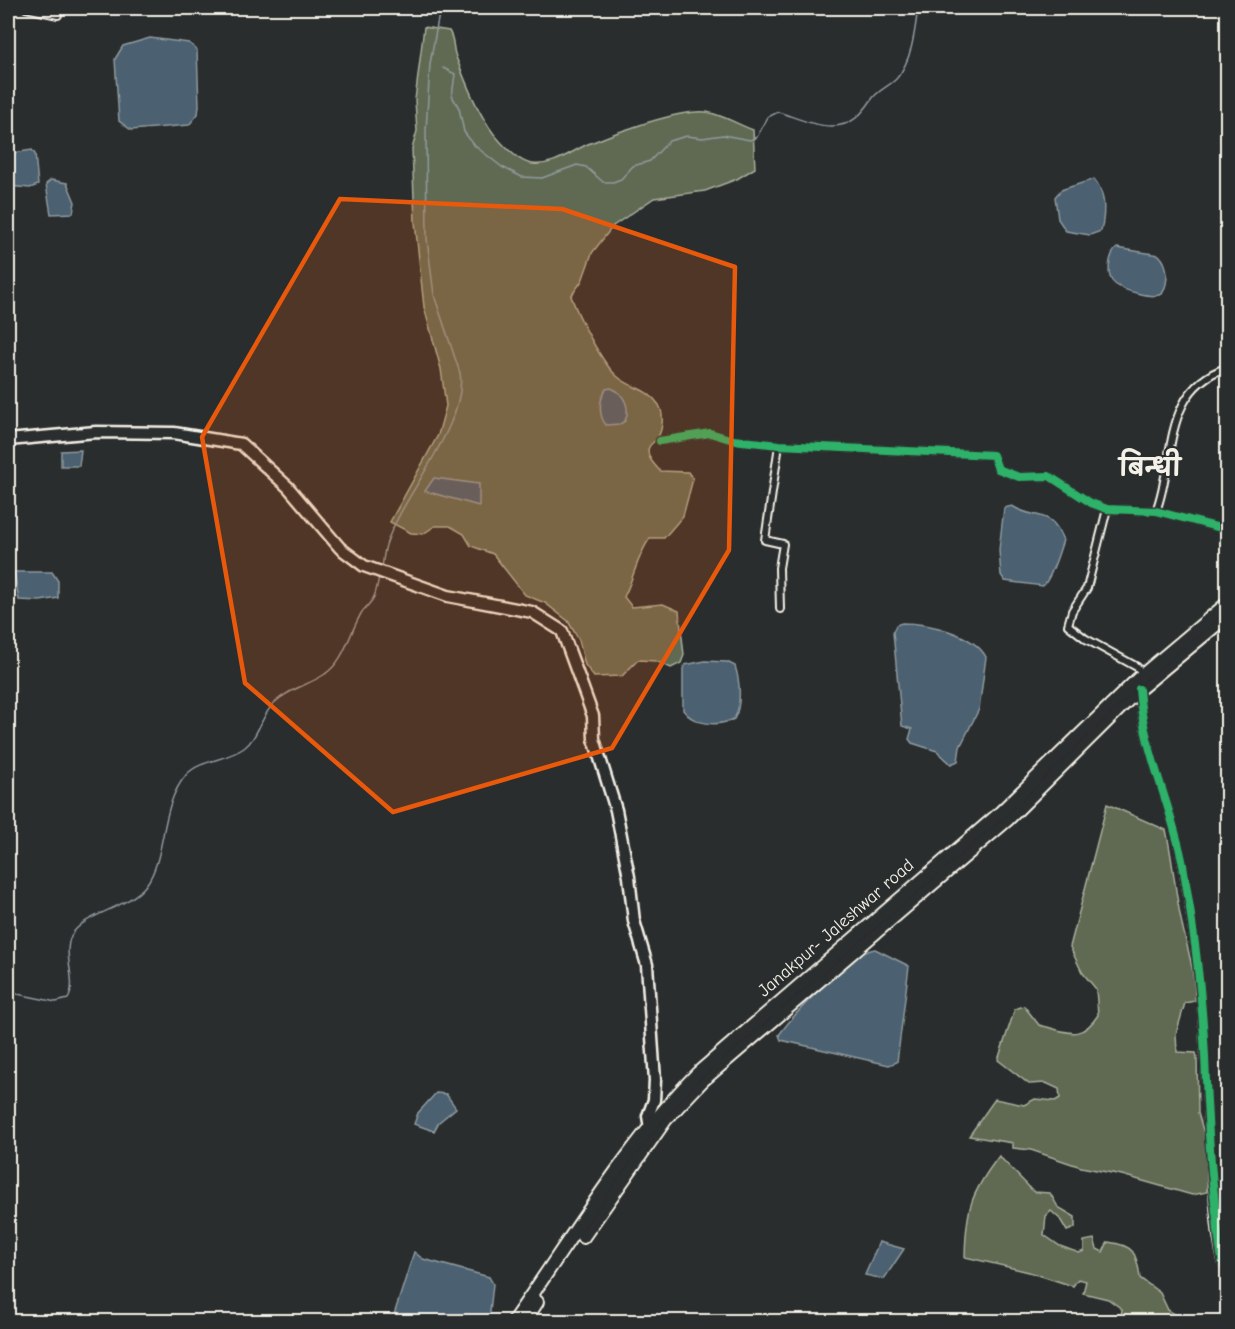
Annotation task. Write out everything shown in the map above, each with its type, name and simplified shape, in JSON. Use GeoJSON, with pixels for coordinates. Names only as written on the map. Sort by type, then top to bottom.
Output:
{"type":"FeatureCollection","features":[{"type":"Feature","properties":{"kind":"highway","name":"Janakpur- Jaleshwar road"},"geometry":{"type":"LineString","coordinates":[[524,1322],[676,1096],[721,1052],[999,814],[1143,674],[1227,603]]}},
{"type":"Feature","properties":{"kind":"highway","name":"Janakpur- Jaleshwar road"},"geometry":{"type":"LineString","coordinates":[[513,1322],[653,1131],[681,1103],[726,1059],[1007,820],[1139,689],[1227,616]]}},
{"type":"Feature","properties":{"kind":"main road"},"geometry":{"type":"LineString","coordinates":[[8,440],[118,432],[174,433],[241,444],[288,487],[340,548],[364,566],[448,596],[532,612],[562,631],[593,716],[594,739],[616,810],[629,877],[634,921],[647,965],[655,1080],[654,1100],[648,1116],[653,1131]]}},
{"type":"Feature","properties":{"kind":"street"},"geometry":{"type":"LineString","coordinates":[[26,8],[58,15]]}},
{"type":"Feature","properties":{"kind":"street"},"geometry":{"type":"LineString","coordinates":[[1156,511],[1165,488],[1172,430],[1182,403],[1205,379],[1227,367]]}},
{"type":"Feature","properties":{"kind":"street"},"geometry":{"type":"LineString","coordinates":[[660,441],[710,433],[733,440],[779,445],[993,455],[998,469],[1019,477],[1049,476],[1091,503],[1107,509],[1156,511],[1227,530]]}},
{"type":"Feature","properties":{"kind":"street"},"geometry":{"type":"LineString","coordinates":[[779,445],[765,540],[783,544],[779,568],[780,609]]}},
{"type":"Feature","properties":{"kind":"street"},"geometry":{"type":"LineString","coordinates":[[1107,509],[1087,588],[1072,610],[1068,625],[1086,639],[1137,667],[1143,674]]}},
{"type":"Feature","properties":{"kind":"street"},"geometry":{"type":"LineString","coordinates":[[1139,689],[1145,731],[1171,816],[1183,866],[1201,999],[1206,1109],[1214,1196],[1221,1253],[1227,1278]]}},
{"type":"Feature","properties":{"kind":"highlighted area"},"geometry":{"type":"Polygon","coordinates":[[[340,199],[562,209],[735,267],[729,550],[612,748],[393,812],[245,683],[202,437],[340,199]]]}},
{"type":"Feature","properties":{"kind":"green space"},"geometry":{"type":"Polygon","coordinates":[[[424,27],[449,31],[460,67],[482,116],[507,148],[528,163],[548,163],[630,128],[680,114],[706,112],[753,130],[755,168],[737,179],[705,191],[654,198],[613,226],[592,253],[582,281],[571,296],[591,339],[612,371],[623,381],[650,395],[659,405],[662,425],[658,437],[648,450],[651,460],[660,471],[688,472],[693,479],[683,516],[664,538],[650,538],[624,597],[632,607],[663,604],[679,611],[684,655],[681,663],[671,668],[656,661],[638,660],[622,676],[594,677],[585,665],[579,640],[568,621],[545,603],[525,595],[493,554],[471,546],[464,534],[450,526],[435,526],[423,534],[411,533],[390,522],[438,435],[446,406],[441,369],[424,307],[415,222],[412,149],[417,131],[415,100],[424,27]]]}},
{"type":"Feature","properties":{"kind":"green space"},"geometry":{"type":"Polygon","coordinates":[[[1107,804],[1166,830],[1195,989],[1195,1001],[1185,1003],[1176,1034],[1177,1052],[1196,1053],[1197,1057],[1198,1113],[1208,1147],[1207,1192],[1192,1195],[1122,1175],[1081,1167],[1031,1150],[1013,1148],[1013,1143],[969,1136],[995,1099],[1024,1105],[1035,1099],[1055,1101],[1060,1098],[1059,1089],[1046,1083],[1029,1084],[998,1060],[1015,1009],[1024,1006],[1039,1025],[1072,1033],[1085,1029],[1098,1015],[1096,989],[1082,972],[1070,947],[1107,804]]]}},
{"type":"Feature","properties":{"kind":"green space"},"geometry":{"type":"Polygon","coordinates":[[[999,1156],[1034,1192],[1050,1193],[1058,1207],[1075,1217],[1075,1228],[1067,1231],[1060,1219],[1051,1211],[1046,1216],[1044,1235],[1060,1246],[1079,1253],[1084,1251],[1084,1241],[1094,1239],[1097,1249],[1103,1252],[1108,1242],[1129,1248],[1135,1256],[1140,1278],[1160,1293],[1168,1310],[1181,1318],[1181,1321],[1127,1321],[1121,1317],[1122,1309],[1108,1299],[1083,1293],[1086,1281],[1078,1279],[1073,1286],[1029,1272],[965,1257],[967,1227],[972,1203],[982,1181],[999,1156]]]}},
{"type":"Feature","properties":{"kind":"water"},"geometry":{"type":"Polygon","coordinates":[[[150,38],[189,43],[197,50],[199,106],[198,114],[189,125],[131,130],[119,121],[115,59],[123,46],[150,38]]]}},
{"type":"Feature","properties":{"kind":"water"},"geometry":{"type":"Polygon","coordinates":[[[32,150],[35,154],[38,185],[30,188],[8,186],[8,154],[32,150]]]}},
{"type":"Feature","properties":{"kind":"water"},"geometry":{"type":"Polygon","coordinates":[[[1094,179],[1103,198],[1101,231],[1090,235],[1066,231],[1058,219],[1055,197],[1061,190],[1094,179]]]}},
{"type":"Feature","properties":{"kind":"water"},"geometry":{"type":"Polygon","coordinates":[[[51,180],[67,183],[75,202],[73,213],[51,214],[46,184],[51,180]]]}},
{"type":"Feature","properties":{"kind":"water"},"geometry":{"type":"Polygon","coordinates":[[[1117,248],[1159,255],[1165,264],[1167,274],[1162,294],[1152,296],[1138,294],[1112,281],[1109,266],[1117,248]]]}},
{"type":"Feature","properties":{"kind":"water"},"geometry":{"type":"Polygon","coordinates":[[[611,388],[623,397],[627,406],[627,416],[620,424],[606,425],[602,417],[601,403],[606,389],[611,388]]]}},
{"type":"Feature","properties":{"kind":"water"},"geometry":{"type":"Polygon","coordinates":[[[81,450],[79,466],[61,466],[61,451],[81,450]]]}},
{"type":"Feature","properties":{"kind":"water"},"geometry":{"type":"Polygon","coordinates":[[[434,478],[479,484],[479,506],[425,491],[434,478]]]}},
{"type":"Feature","properties":{"kind":"water"},"geometry":{"type":"Polygon","coordinates":[[[1012,506],[1048,519],[1063,540],[1052,571],[1043,586],[1005,581],[1001,575],[999,550],[1004,508],[1012,506]]]}},
{"type":"Feature","properties":{"kind":"water"},"geometry":{"type":"Polygon","coordinates":[[[14,572],[52,572],[58,581],[58,598],[40,601],[19,600],[14,572]]]}},
{"type":"Feature","properties":{"kind":"water"},"geometry":{"type":"Polygon","coordinates":[[[902,623],[936,627],[948,631],[971,642],[986,657],[979,709],[960,747],[958,761],[951,764],[937,751],[912,743],[909,739],[912,729],[902,726],[893,632],[896,625],[902,623]]]}},
{"type":"Feature","properties":{"kind":"water"},"geometry":{"type":"Polygon","coordinates":[[[705,661],[727,662],[735,666],[739,693],[737,714],[734,719],[727,722],[713,724],[699,722],[683,710],[683,669],[685,665],[705,661]]]}},
{"type":"Feature","properties":{"kind":"water"},"geometry":{"type":"Polygon","coordinates":[[[875,949],[909,966],[897,1062],[889,1065],[781,1040],[779,1035],[809,1000],[852,961],[875,949]]]}},
{"type":"Feature","properties":{"kind":"water"},"geometry":{"type":"Polygon","coordinates":[[[436,1093],[446,1094],[456,1108],[439,1122],[434,1131],[414,1124],[418,1113],[436,1093]]]}},
{"type":"Feature","properties":{"kind":"water"},"geometry":{"type":"Polygon","coordinates":[[[879,1242],[904,1249],[884,1279],[865,1275],[879,1242]]]}},
{"type":"Feature","properties":{"kind":"water"},"geometry":{"type":"Polygon","coordinates":[[[414,1252],[423,1259],[489,1277],[493,1284],[489,1321],[392,1321],[414,1252]]]}},
{"type":"Feature","properties":{"kind":"waterway"},"geometry":{"type":"LineString","coordinates":[[382,568],[386,545],[394,525],[444,437],[460,393],[460,373],[434,295],[427,239],[426,131],[430,64],[440,8]]}},
{"type":"Feature","properties":{"kind":"waterway"},"geometry":{"type":"LineString","coordinates":[[443,68],[455,74],[452,96],[459,108],[464,132],[475,146],[502,167],[522,177],[542,178],[577,165],[586,167],[603,182],[613,182],[621,179],[633,166],[650,161],[669,141],[687,136],[702,138],[723,135],[750,140],[757,137],[768,117],[778,112],[825,126],[845,124],[851,121],[902,71],[912,44],[918,8]]}},
{"type":"Feature","properties":{"kind":"waterway"},"geometry":{"type":"LineString","coordinates":[[8,992],[56,1002],[68,999],[71,992],[68,952],[71,936],[85,922],[128,900],[146,885],[153,874],[171,802],[186,775],[199,766],[244,748],[253,739],[274,703],[286,694],[319,678],[338,662],[362,612],[374,597],[379,576]]}},
{"type":"Feature","properties":{"kind":"cycle path"},"geometry":{"type":"LineString","coordinates":[[660,441],[710,433],[733,440],[779,445],[993,455],[998,469],[1019,477],[1049,476],[1091,503],[1107,509],[1156,511],[1228,530]]}},
{"type":"Feature","properties":{"kind":"cycle path"},"geometry":{"type":"LineString","coordinates":[[1139,689],[1146,734],[1178,843],[1191,913],[1202,1008],[1212,1179],[1220,1249],[1228,1278]]}},
{"type":"Feature","properties":{"kind":"district","name":"बिन्धी"},"geometry":{"type":"Point","coordinates":[1150,468]}}]}
